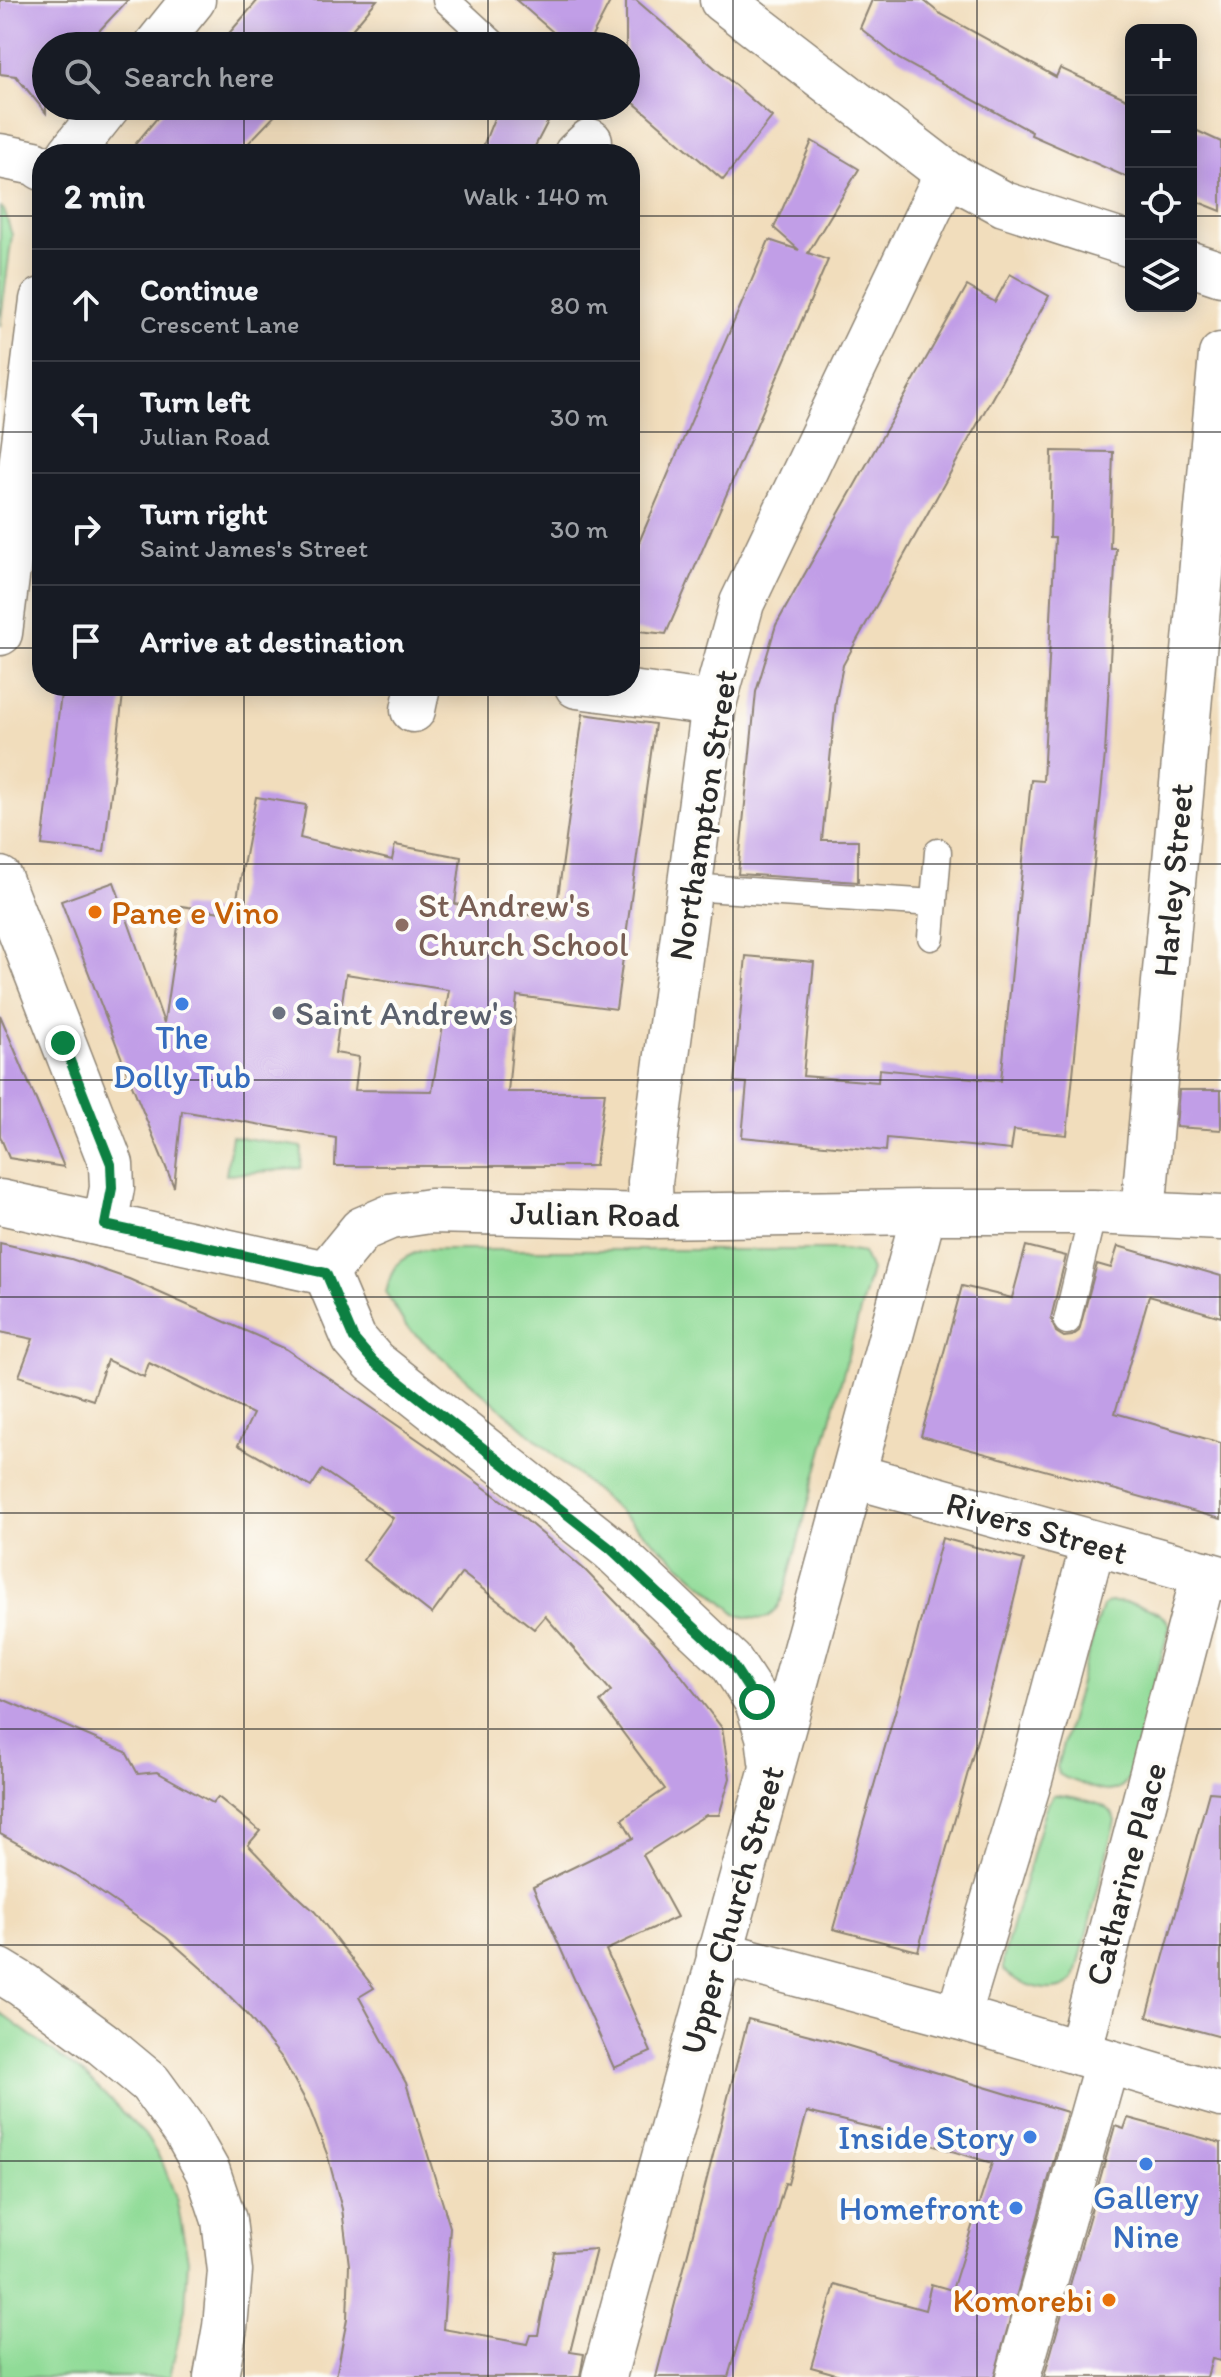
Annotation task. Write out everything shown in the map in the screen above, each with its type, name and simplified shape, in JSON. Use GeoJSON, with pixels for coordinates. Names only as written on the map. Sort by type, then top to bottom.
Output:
{"type":"FeatureCollection","features":[{"type":"Feature","properties":{"kind":"street"},"geometry":{"type":"LineString","coordinates":[[167,32],[193,0]]}},
{"type":"Feature","properties":{"kind":"street"},"geometry":{"type":"LineString","coordinates":[[722,0],[947,173],[1004,204],[1125,243]]}},
{"type":"Feature","properties":{"kind":"street"},"geometry":{"type":"LineString","coordinates":[[78,144],[97,120]]}},
{"type":"Feature","properties":{"kind":"street"},"geometry":{"type":"LineString","coordinates":[[0,156],[32,162]]}},
{"type":"Feature","properties":{"kind":"street","name":"Northampton Street"},"geometry":{"type":"LineString","coordinates":[[651,1216],[650,1182],[714,704],[742,603],[947,173]]}},
{"type":"Feature","properties":{"kind":"street"},"geometry":{"type":"LineString","coordinates":[[1197,266],[1221,274]]}},
{"type":"Feature","properties":{"kind":"street","name":"Harley Street"},"geometry":{"type":"LineString","coordinates":[[1143,1213],[1221,355]]}},
{"type":"Feature","properties":{"kind":"street"},"geometry":{"type":"LineString","coordinates":[[0,633],[32,379]]}},
{"type":"Feature","properties":{"kind":"street"},"geometry":{"type":"LineString","coordinates":[[640,694],[714,704]]}},
{"type":"Feature","properties":{"kind":"street"},"geometry":{"type":"LineString","coordinates":[[0,879],[111,1164],[112,1188],[105,1225]]}},
{"type":"Feature","properties":{"kind":"street"},"geometry":{"type":"LineString","coordinates":[[0,1202],[326,1273],[354,1339],[374,1362],[611,1549],[731,1662],[757,1702],[768,1736],[772,1766]]}},
{"type":"Feature","properties":{"kind":"street","name":"Julian Road"},"geometry":{"type":"LineString","coordinates":[[326,1273],[362,1229],[390,1217],[430,1211],[651,1216],[1093,1212],[1221,1218]]}},
{"type":"Feature","properties":{"kind":"street","name":"Upper Church Street"},"geometry":{"type":"LineString","coordinates":[[604,2377],[719,1953],[854,1476],[924,1212]]}},
{"type":"Feature","properties":{"kind":"street","name":"Rivers Street"},"geometry":{"type":"LineString","coordinates":[[854,1476],[1213,1576]]}},
{"type":"Feature","properties":{"kind":"street"},"geometry":{"type":"LineString","coordinates":[[958,2017],[1031,1776],[1093,1544]]}},
{"type":"Feature","properties":{"kind":"street","name":"Catharine Place"},"geometry":{"type":"LineString","coordinates":[[1018,2377],[1093,2057],[1213,1576]]}},
{"type":"Feature","properties":{"kind":"street"},"geometry":{"type":"LineString","coordinates":[[719,1953],[958,2017],[1221,2095]]}},
{"type":"Feature","properties":{"kind":"street"},"geometry":{"type":"LineString","coordinates":[[0,1971],[23,1985],[150,2083],[185,2131],[208,2172],[224,2220],[230,2271],[216,2377]]}},
{"type":"Feature","properties":{"kind":"lane"},"geometry":{"type":"LineString","coordinates":[[446,0],[477,32]]}},
{"type":"Feature","properties":{"kind":"lane"},"geometry":{"type":"LineString","coordinates":[[931,937],[938,852]]}},
{"type":"Feature","properties":{"kind":"lane"},"geometry":{"type":"LineString","coordinates":[[689,887],[934,903]]}},
{"type":"Feature","properties":{"kind":"lane"},"geometry":{"type":"LineString","coordinates":[[1067,1321],[1093,1212]]}},
{"type":"Feature","properties":{"kind":"green space"},"geometry":{"type":"Polygon","coordinates":[[[0,207],[4,210],[12,235],[0,326],[0,207]]]}},
{"type":"Feature","properties":{"kind":"green space"},"geometry":{"type":"Polygon","coordinates":[[[232,1136],[302,1147],[301,1168],[226,1175],[232,1136]]]}},
{"type":"Feature","properties":{"kind":"green space"},"geometry":{"type":"Polygon","coordinates":[[[423,1250],[844,1250],[863,1253],[871,1270],[784,1594],[772,1614],[762,1619],[738,1615],[406,1326],[386,1293],[397,1265],[406,1257],[423,1250]]]}},
{"type":"Feature","properties":{"kind":"green space"},"geometry":{"type":"Polygon","coordinates":[[[1110,1602],[1152,1610],[1170,1625],[1130,1775],[1124,1784],[1110,1791],[1066,1778],[1059,1774],[1057,1766],[1098,1618],[1102,1607],[1110,1602]]]}},
{"type":"Feature","properties":{"kind":"green space"},"geometry":{"type":"Polygon","coordinates":[[[1053,1795],[1104,1806],[1115,1821],[1075,1979],[1067,1985],[1049,1989],[1029,1985],[1011,1976],[1003,1970],[1003,1959],[1045,1809],[1053,1795]]]}},
{"type":"Feature","properties":{"kind":"green space"},"geometry":{"type":"Polygon","coordinates":[[[0,2013],[86,2076],[145,2135],[163,2164],[176,2198],[188,2259],[185,2309],[170,2377],[0,2377],[0,2013]]]}},
{"type":"Feature","properties":{"kind":"building"},"geometry":{"type":"Polygon","coordinates":[[[0,0],[128,0],[98,32],[32,32],[32,96],[16,76],[0,74],[0,0]]]}},
{"type":"Feature","properties":{"kind":"building"},"geometry":{"type":"Polygon","coordinates":[[[258,0],[377,0],[350,32],[230,32],[258,0]]]}},
{"type":"Feature","properties":{"kind":"building"},"geometry":{"type":"Polygon","coordinates":[[[516,0],[611,0],[594,32],[553,32],[516,0]]]}},
{"type":"Feature","properties":{"kind":"building"},"geometry":{"type":"Polygon","coordinates":[[[626,0],[636,0],[772,117],[723,180],[640,108],[640,32],[626,32],[626,0]]]}},
{"type":"Feature","properties":{"kind":"building"},"geometry":{"type":"Polygon","coordinates":[[[872,0],[923,0],[939,13],[1056,77],[1060,68],[1125,98],[1125,176],[1031,135],[1032,132],[899,59],[860,28],[872,0]]]}},
{"type":"Feature","properties":{"kind":"building"},"geometry":{"type":"Polygon","coordinates":[[[155,120],[271,120],[248,144],[135,144],[155,120]]]}},
{"type":"Feature","properties":{"kind":"building"},"geometry":{"type":"Polygon","coordinates":[[[493,120],[549,120],[536,144],[484,144],[493,120]]]}},
{"type":"Feature","properties":{"kind":"building"},"geometry":{"type":"Polygon","coordinates":[[[1197,131],[1221,142],[1221,211],[1197,201],[1197,131]]]}},
{"type":"Feature","properties":{"kind":"building"},"geometry":{"type":"Polygon","coordinates":[[[812,141],[859,169],[808,253],[828,260],[666,634],[640,631],[640,540],[769,240],[799,250],[774,228],[812,141]]]}},
{"type":"Feature","properties":{"kind":"building"},"geometry":{"type":"Polygon","coordinates":[[[1010,274],[1049,296],[843,665],[836,700],[822,840],[858,840],[858,882],[738,874],[756,692],[776,625],[967,286],[995,302],[1010,274]]]}},
{"type":"Feature","properties":{"kind":"building"},"geometry":{"type":"Polygon","coordinates":[[[1052,451],[1113,452],[1110,548],[1116,548],[1105,754],[1067,1135],[1014,1130],[1011,1150],[887,1138],[886,1151],[742,1137],[747,1083],[734,1082],[746,956],[814,962],[803,1076],[878,1082],[879,1069],[1001,1081],[1031,780],[1043,781],[1055,538],[1050,538],[1052,451]]]}},
{"type":"Feature","properties":{"kind":"building"},"geometry":{"type":"Polygon","coordinates":[[[61,696],[123,696],[104,852],[42,845],[61,696]]]}},
{"type":"Feature","properties":{"kind":"building"},"geometry":{"type":"Polygon","coordinates":[[[583,714],[655,724],[616,1009],[517,996],[508,1092],[605,1092],[595,1166],[335,1166],[336,1138],[182,1111],[174,1187],[61,901],[114,882],[164,1023],[181,906],[234,914],[256,797],[306,805],[300,838],[392,860],[395,845],[461,857],[455,904],[555,919],[583,714]],[[346,974],[335,1053],[359,1057],[355,1090],[432,1091],[449,990],[346,974]]]}},
{"type":"Feature","properties":{"kind":"building"},"geometry":{"type":"Polygon","coordinates":[[[0,1015],[64,1167],[9,1158],[0,1136],[0,1015]]]}},
{"type":"Feature","properties":{"kind":"building"},"geometry":{"type":"Polygon","coordinates":[[[1179,1090],[1221,1090],[1221,1130],[1176,1127],[1179,1090]]]}},
{"type":"Feature","properties":{"kind":"building"},"geometry":{"type":"Polygon","coordinates":[[[0,1243],[71,1259],[129,1279],[286,1349],[442,1456],[513,1509],[585,1570],[660,1648],[722,1728],[730,1778],[719,1815],[706,1815],[643,1855],[677,1917],[606,1950],[651,2052],[614,2068],[533,1887],[633,1838],[622,1819],[665,1789],[600,1702],[611,1691],[545,1616],[534,1629],[462,1573],[432,1614],[363,1560],[393,1518],[322,1470],[311,1487],[238,1445],[253,1414],[149,1363],[144,1377],[107,1360],[93,1400],[19,1376],[33,1339],[0,1332],[0,1243]]]}},
{"type":"Feature","properties":{"kind":"building"},"geometry":{"type":"Polygon","coordinates":[[[1026,1246],[1066,1256],[1051,1318],[1056,1332],[1064,1337],[1079,1331],[1097,1264],[1111,1268],[1118,1246],[1221,1276],[1221,1317],[1149,1296],[1115,1413],[1221,1443],[1221,1519],[921,1436],[962,1286],[1012,1298],[1026,1246]]]}},
{"type":"Feature","properties":{"kind":"building"},"geometry":{"type":"Polygon","coordinates":[[[942,1538],[1024,1560],[918,1951],[833,1929],[942,1538]]]}},
{"type":"Feature","properties":{"kind":"building"},"geometry":{"type":"Polygon","coordinates":[[[0,1698],[126,1752],[138,1774],[157,1772],[213,1803],[218,1797],[260,1831],[248,1845],[315,1912],[374,1988],[359,1997],[406,2083],[450,2227],[443,2329],[527,2344],[530,2335],[538,2335],[554,2252],[596,2249],[570,2352],[584,2354],[580,2377],[336,2377],[347,2319],[349,2265],[342,2209],[327,2154],[308,2105],[282,2058],[246,2013],[166,1937],[74,1874],[0,1834],[0,1698]]]}},
{"type":"Feature","properties":{"kind":"building"},"geometry":{"type":"Polygon","coordinates":[[[1209,1792],[1221,1793],[1221,2037],[1147,2017],[1209,1792]]]}},
{"type":"Feature","properties":{"kind":"building"},"geometry":{"type":"Polygon","coordinates":[[[748,2019],[829,2040],[1067,2112],[994,2377],[847,2377],[811,2367],[835,2285],[925,2310],[931,2284],[952,2290],[992,2163],[882,2130],[807,2112],[728,2377],[656,2377],[748,2019]]]}},
{"type":"Feature","properties":{"kind":"building"},"geometry":{"type":"Polygon","coordinates":[[[1128,2118],[1221,2143],[1221,2361],[1212,2359],[1207,2377],[1044,2377],[1115,2126],[1124,2129],[1128,2118]]]}},
{"type":"Feature","properties":{"kind":"place","name":"Pane e Vino"},"geometry":{"type":"Point","coordinates":[95,912]}},
{"type":"Feature","properties":{"kind":"place","name":"St Andrew's Church School"},"geometry":{"type":"Point","coordinates":[402,925]}},
{"type":"Feature","properties":{"kind":"place","name":"The Dolly Tub"},"geometry":{"type":"Point","coordinates":[182,1004]}},
{"type":"Feature","properties":{"kind":"place","name":"Saint Andrew's"},"geometry":{"type":"Point","coordinates":[279,1013]}},
{"type":"Feature","properties":{"kind":"place","name":"Inside Story"},"geometry":{"type":"Point","coordinates":[1030,2137]}},
{"type":"Feature","properties":{"kind":"place","name":"Gallery Nine"},"geometry":{"type":"Point","coordinates":[1146,2164]}},
{"type":"Feature","properties":{"kind":"place","name":"Homefront"},"geometry":{"type":"Point","coordinates":[1016,2208]}},
{"type":"Feature","properties":{"kind":"place","name":"Komorebi"},"geometry":{"type":"Point","coordinates":[1109,2300]}},
{"type":"Feature","properties":{"kind":"route"},"geometry":{"type":"LineString","coordinates":[[63,1043],[111,1164],[112,1188],[105,1225],[326,1273],[354,1339],[374,1362],[611,1549],[731,1662],[757,1702]]}}]}
